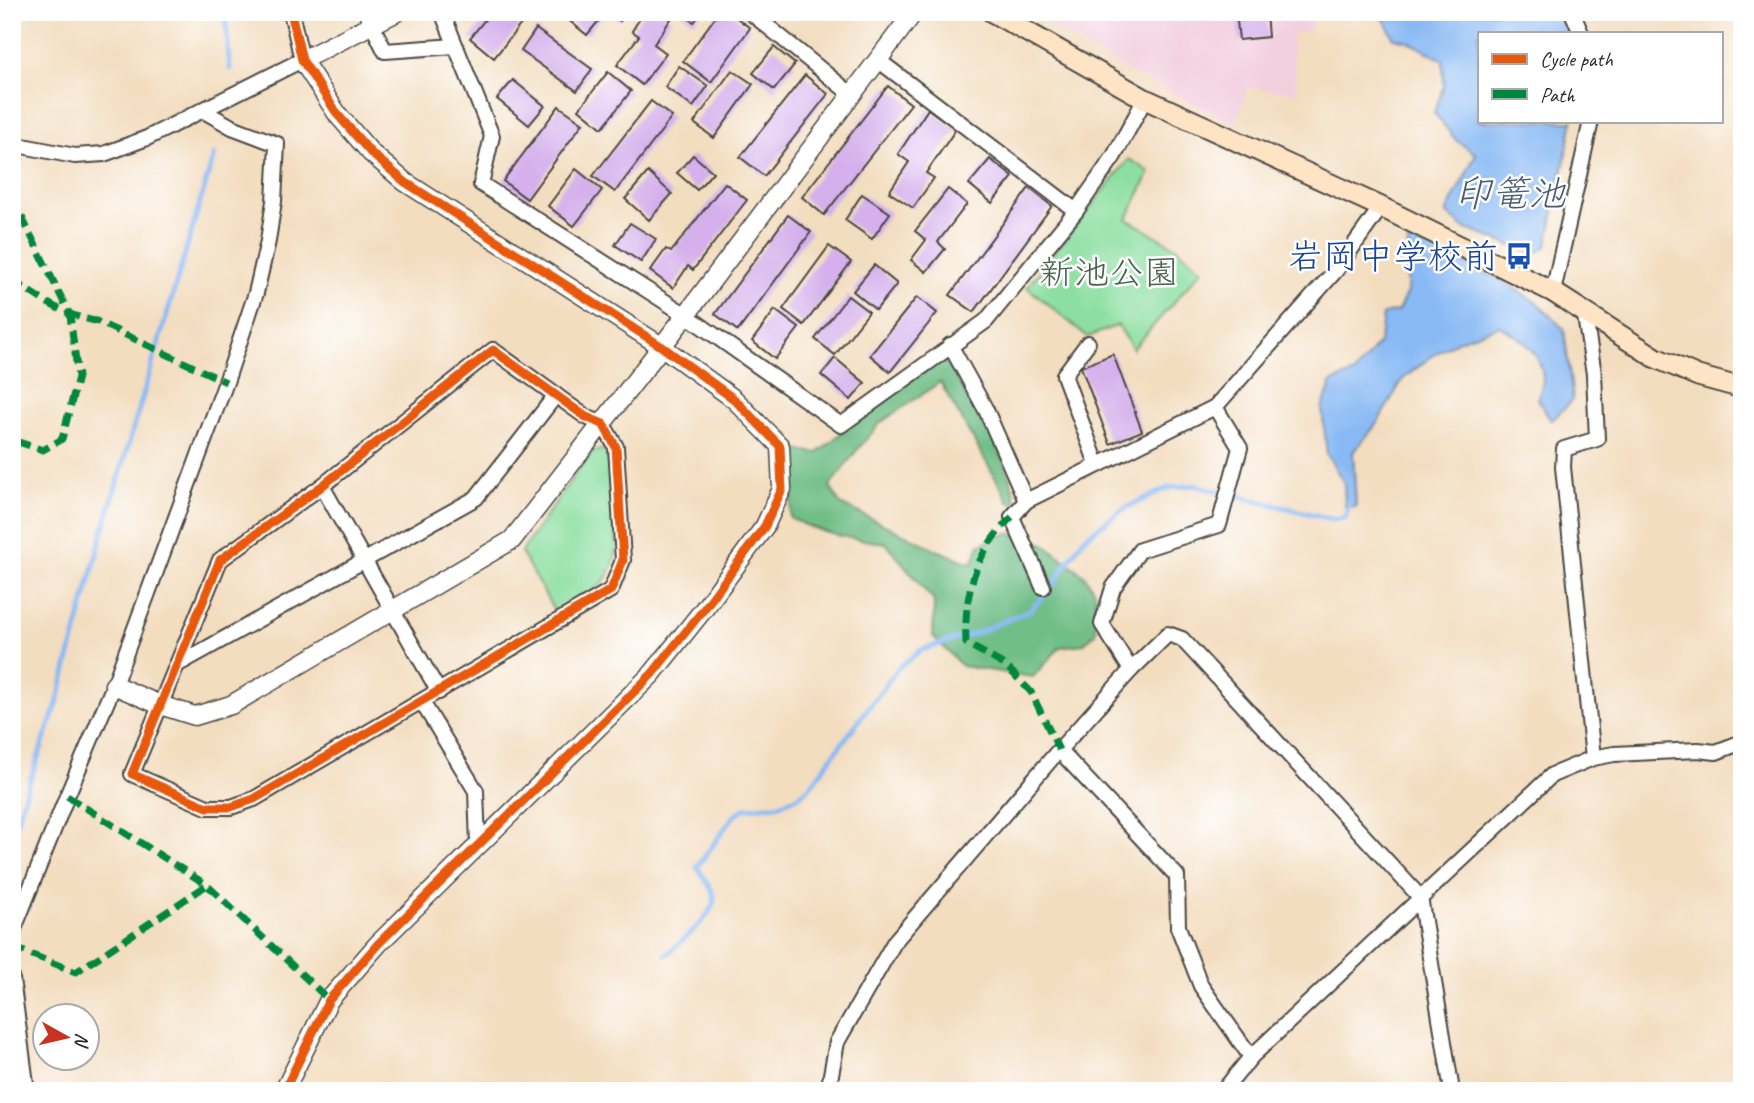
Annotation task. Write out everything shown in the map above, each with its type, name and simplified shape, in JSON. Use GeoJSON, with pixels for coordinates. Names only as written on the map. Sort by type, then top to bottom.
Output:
{"type":"FeatureCollection","features":[{"type":"Feature","properties":{"kind":"main road"},"geometry":{"type":"LineString","coordinates":[[992,12],[1145,99],[1381,207],[1553,292],[1656,358],[1698,376],[1742,388]]}},
{"type":"Feature","properties":{"kind":"street"},"geometry":{"type":"LineString","coordinates":[[284,1091],[329,1000],[378,944],[652,674],[705,609],[765,526],[782,489],[780,446],[734,398],[661,346],[405,182],[371,153],[338,115],[302,60],[291,12]]}},
{"type":"Feature","properties":{"kind":"street"},"geometry":{"type":"LineString","coordinates":[[12,144],[75,156],[104,154],[147,138],[302,60],[369,19],[397,12]]}},
{"type":"Feature","properties":{"kind":"street"},"geometry":{"type":"LineString","coordinates":[[442,12],[492,136],[481,184],[686,315],[841,425],[986,321],[1076,211],[1114,156],[1145,99]]}},
{"type":"Feature","properties":{"kind":"street"},"geometry":{"type":"LineString","coordinates":[[750,12],[852,95]]}},
{"type":"Feature","properties":{"kind":"street"},"geometry":{"type":"LineString","coordinates":[[114,685],[160,705],[195,716],[231,705],[512,540],[686,315],[914,12]]}},
{"type":"Feature","properties":{"kind":"street"},"geometry":{"type":"LineString","coordinates":[[1573,12],[1581,32]]}},
{"type":"Feature","properties":{"kind":"street"},"geometry":{"type":"LineString","coordinates":[[369,19],[384,51],[455,46]]}},
{"type":"Feature","properties":{"kind":"street"},"geometry":{"type":"LineString","coordinates":[[878,60],[1076,211]]}},
{"type":"Feature","properties":{"kind":"street"},"geometry":{"type":"LineString","coordinates":[[12,934],[66,796],[114,685],[226,382],[256,293],[268,241],[274,201],[277,144],[232,127],[202,110]]}},
{"type":"Feature","properties":{"kind":"street"},"geometry":{"type":"LineString","coordinates":[[1553,292],[1591,122]]}},
{"type":"Feature","properties":{"kind":"street"},"geometry":{"type":"LineString","coordinates":[[1043,587],[1012,517],[1026,501],[1215,407],[1337,270],[1381,207]]}},
{"type":"Feature","properties":{"kind":"street"},"geometry":{"type":"LineString","coordinates":[[1584,310],[1594,374],[1597,439],[1564,449],[1563,467],[1593,758]]}},
{"type":"Feature","properties":{"kind":"street"},"geometry":{"type":"LineString","coordinates":[[1088,343],[1064,375],[1097,464]]}},
{"type":"Feature","properties":{"kind":"street"},"geometry":{"type":"LineString","coordinates":[[950,345],[986,411],[1026,501]]}},
{"type":"Feature","properties":{"kind":"street"},"geometry":{"type":"LineString","coordinates":[[493,350],[586,417],[603,424],[616,447],[622,560],[611,590],[254,799],[231,807],[207,807],[132,774],[220,560],[322,486],[493,350]]}},
{"type":"Feature","properties":{"kind":"street"},"geometry":{"type":"LineString","coordinates":[[177,665],[476,498],[556,395]]}},
{"type":"Feature","properties":{"kind":"street"},"geometry":{"type":"LineString","coordinates":[[1131,670],[1102,624],[1113,588],[1140,550],[1219,525],[1240,448],[1215,407]]}},
{"type":"Feature","properties":{"kind":"street"},"geometry":{"type":"LineString","coordinates":[[322,486],[439,692]]}},
{"type":"Feature","properties":{"kind":"street"},"geometry":{"type":"LineString","coordinates":[[828,1091],[837,1042],[895,940],[1059,750],[1131,670],[1168,634],[1182,639],[1420,897],[1452,1091]]}},
{"type":"Feature","properties":{"kind":"street"},"geometry":{"type":"LineString","coordinates":[[422,702],[477,791],[478,844]]}},
{"type":"Feature","properties":{"kind":"street"},"geometry":{"type":"LineString","coordinates":[[1223,1091],[1251,1057],[1552,775],[1593,758],[1614,754],[1698,750],[1716,752],[1742,742]]}},
{"type":"Feature","properties":{"kind":"street"},"geometry":{"type":"LineString","coordinates":[[1059,750],[1177,876],[1178,927],[1201,986],[1251,1057]]}},
{"type":"Feature","properties":{"kind":"street"},"geometry":{"type":"LineString","coordinates":[[12,979],[27,1091]]}},
{"type":"Feature","properties":{"kind":"shaded area"},"geometry":{"type":"Polygon","coordinates":[[[1026,12],[1311,12],[1312,28],[1291,35],[1297,93],[1248,87],[1235,124],[1122,68],[1026,12]]]}},
{"type":"Feature","properties":{"kind":"green space","name":"新池公園"},"geometry":{"type":"Polygon","coordinates":[[[1129,159],[1150,172],[1127,219],[1177,248],[1202,270],[1133,349],[1118,325],[1088,337],[1027,287],[1129,159]]]}},
{"type":"Feature","properties":{"kind":"green space"},"geometry":{"type":"Polygon","coordinates":[[[943,358],[997,446],[1016,502],[1010,503],[940,382],[880,423],[830,486],[840,504],[972,564],[979,545],[1008,533],[1044,544],[1085,576],[1095,593],[1096,633],[1083,644],[1060,647],[1033,677],[962,666],[933,636],[934,601],[886,543],[837,535],[790,518],[795,450],[818,453],[846,429],[943,358]]]}},
{"type":"Feature","properties":{"kind":"green space"},"geometry":{"type":"Polygon","coordinates":[[[607,448],[617,546],[615,560],[597,588],[556,614],[521,552],[590,453],[607,448]]]}},
{"type":"Feature","properties":{"kind":"water","name":"印篭池"},"geometry":{"type":"Polygon","coordinates":[[[1380,12],[1559,12],[1567,32],[1478,32],[1478,122],[1573,122],[1547,246],[1535,254],[1464,228],[1446,213],[1476,154],[1457,141],[1434,113],[1444,86],[1443,60],[1408,41],[1394,38],[1380,12]]]}},
{"type":"Feature","properties":{"kind":"water"},"geometry":{"type":"Polygon","coordinates":[[[1408,234],[1504,282],[1537,303],[1564,329],[1573,400],[1551,421],[1538,399],[1543,379],[1538,359],[1528,345],[1507,330],[1499,326],[1459,340],[1432,356],[1403,379],[1376,425],[1353,452],[1356,507],[1345,506],[1344,483],[1327,454],[1322,409],[1332,382],[1355,373],[1380,341],[1383,314],[1398,311],[1407,292],[1408,234]]]}},
{"type":"Feature","properties":{"kind":"building"},"geometry":{"type":"Polygon","coordinates":[[[491,12],[529,14],[494,58],[470,38],[491,12]]]}},
{"type":"Feature","properties":{"kind":"building"},"geometry":{"type":"Polygon","coordinates":[[[570,12],[594,12],[601,18],[587,35],[566,18],[570,12]]]}},
{"type":"Feature","properties":{"kind":"building"},"geometry":{"type":"Polygon","coordinates":[[[608,12],[627,12],[620,21],[608,12]]]}},
{"type":"Feature","properties":{"kind":"building"},"geometry":{"type":"Polygon","coordinates":[[[644,12],[661,12],[671,19],[654,44],[666,53],[642,85],[617,65],[639,36],[632,31],[644,12]]]}},
{"type":"Feature","properties":{"kind":"building"},"geometry":{"type":"Polygon","coordinates":[[[681,12],[702,12],[694,22],[681,12]]]}},
{"type":"Feature","properties":{"kind":"building"},"geometry":{"type":"Polygon","coordinates":[[[719,12],[729,12],[750,28],[711,82],[683,61],[719,12]]]}},
{"type":"Feature","properties":{"kind":"building"},"geometry":{"type":"Polygon","coordinates":[[[1236,12],[1266,12],[1268,37],[1239,40],[1236,12]]]}},
{"type":"Feature","properties":{"kind":"building"},"geometry":{"type":"Polygon","coordinates":[[[536,29],[592,69],[577,91],[521,51],[536,29]]]}},
{"type":"Feature","properties":{"kind":"building"},"geometry":{"type":"Polygon","coordinates":[[[774,47],[795,64],[774,90],[753,73],[774,47]]]}},
{"type":"Feature","properties":{"kind":"building"},"geometry":{"type":"Polygon","coordinates":[[[679,66],[708,86],[693,107],[665,87],[679,66]]]}},
{"type":"Feature","properties":{"kind":"building"},"geometry":{"type":"Polygon","coordinates":[[[732,70],[753,84],[714,138],[694,123],[732,70]]]}},
{"type":"Feature","properties":{"kind":"building"},"geometry":{"type":"Polygon","coordinates":[[[608,72],[631,91],[602,128],[579,109],[608,72]]]}},
{"type":"Feature","properties":{"kind":"building"},"geometry":{"type":"Polygon","coordinates":[[[805,75],[828,94],[764,176],[740,157],[805,75]]]}},
{"type":"Feature","properties":{"kind":"building"},"geometry":{"type":"Polygon","coordinates":[[[513,80],[545,106],[529,125],[497,99],[513,80]]]}},
{"type":"Feature","properties":{"kind":"building"},"geometry":{"type":"Polygon","coordinates":[[[888,86],[911,104],[824,215],[802,197],[888,86]]]}},
{"type":"Feature","properties":{"kind":"building"},"geometry":{"type":"Polygon","coordinates":[[[651,101],[672,117],[615,192],[593,176],[651,101]]]}},
{"type":"Feature","properties":{"kind":"building"},"geometry":{"type":"Polygon","coordinates":[[[559,106],[583,123],[527,199],[503,181],[559,106]]]}},
{"type":"Feature","properties":{"kind":"building"},"geometry":{"type":"Polygon","coordinates":[[[928,109],[956,129],[926,173],[934,178],[913,208],[889,192],[909,162],[898,154],[928,109]]]}},
{"type":"Feature","properties":{"kind":"building"},"geometry":{"type":"Polygon","coordinates":[[[693,155],[713,172],[697,190],[677,173],[693,155]]]}},
{"type":"Feature","properties":{"kind":"building"},"geometry":{"type":"Polygon","coordinates":[[[990,159],[1013,177],[992,203],[969,184],[990,159]]]}},
{"type":"Feature","properties":{"kind":"building"},"geometry":{"type":"Polygon","coordinates":[[[576,169],[602,190],[574,226],[548,206],[576,169]]]}},
{"type":"Feature","properties":{"kind":"building"},"geometry":{"type":"Polygon","coordinates":[[[648,172],[672,194],[649,220],[625,199],[648,172]]]}},
{"type":"Feature","properties":{"kind":"building"},"geometry":{"type":"Polygon","coordinates":[[[725,183],[747,200],[693,270],[688,266],[673,288],[650,271],[666,249],[671,252],[725,183]]]}},
{"type":"Feature","properties":{"kind":"building"},"geometry":{"type":"Polygon","coordinates":[[[1029,188],[1052,206],[974,312],[950,295],[1029,188]]]}},
{"type":"Feature","properties":{"kind":"building"},"geometry":{"type":"Polygon","coordinates":[[[948,189],[967,204],[938,242],[945,249],[926,272],[911,260],[926,240],[915,231],[948,189]]]}},
{"type":"Feature","properties":{"kind":"building"},"geometry":{"type":"Polygon","coordinates":[[[862,194],[890,213],[872,239],[845,220],[862,194]]]}},
{"type":"Feature","properties":{"kind":"building"},"geometry":{"type":"Polygon","coordinates":[[[788,215],[811,232],[738,331],[715,314],[788,215]]]}},
{"type":"Feature","properties":{"kind":"building"},"geometry":{"type":"Polygon","coordinates":[[[630,223],[656,239],[641,262],[615,245],[630,223]]]}},
{"type":"Feature","properties":{"kind":"building"},"geometry":{"type":"Polygon","coordinates":[[[829,246],[851,262],[804,325],[783,309],[829,246]]]}},
{"type":"Feature","properties":{"kind":"building"},"geometry":{"type":"Polygon","coordinates":[[[874,265],[897,284],[876,310],[853,291],[874,265]]]}},
{"type":"Feature","properties":{"kind":"building"},"geometry":{"type":"Polygon","coordinates":[[[848,296],[869,312],[835,355],[815,339],[848,296]]]}},
{"type":"Feature","properties":{"kind":"building"},"geometry":{"type":"Polygon","coordinates":[[[917,297],[937,313],[890,372],[870,355],[917,297]]]}},
{"type":"Feature","properties":{"kind":"building"},"geometry":{"type":"Polygon","coordinates":[[[775,310],[799,328],[775,359],[752,341],[775,310]]]}},
{"type":"Feature","properties":{"kind":"building"},"geometry":{"type":"Polygon","coordinates":[[[1113,354],[1142,431],[1110,444],[1081,367],[1113,354]]]}},
{"type":"Feature","properties":{"kind":"building"},"geometry":{"type":"Polygon","coordinates":[[[835,358],[865,383],[851,400],[821,375],[835,358]]]}},
{"type":"Feature","properties":{"kind":"waterway"},"geometry":{"type":"LineString","coordinates":[[225,12],[230,69]]}},
{"type":"Feature","properties":{"kind":"waterway"},"geometry":{"type":"LineString","coordinates":[[12,838],[57,704],[103,531],[214,155]]}},
{"type":"Feature","properties":{"kind":"waterway"},"geometry":{"type":"LineString","coordinates":[[666,955],[696,928],[713,903],[714,896],[697,867],[733,817],[745,808],[777,805],[798,797],[811,785],[898,668],[921,650],[979,632],[1030,610],[1050,589],[1084,538],[1123,509],[1168,488],[1194,485],[1331,519],[1345,518],[1350,500]]}},
{"type":"Feature","properties":{"kind":"marked path"},"geometry":{"type":"LineString","coordinates":[[12,197],[70,315],[78,377],[62,439],[43,450],[12,440]]}},
{"type":"Feature","properties":{"kind":"marked path"},"geometry":{"type":"LineString","coordinates":[[12,280],[62,310],[96,321],[226,382]]}},
{"type":"Feature","properties":{"kind":"marked path"},"geometry":{"type":"LineString","coordinates":[[1012,517],[989,544],[974,574],[967,607],[966,643],[1006,666],[1031,692],[1059,750]]}},
{"type":"Feature","properties":{"kind":"marked path"},"geometry":{"type":"LineString","coordinates":[[67,796],[207,885],[329,1000]]}},
{"type":"Feature","properties":{"kind":"marked path"},"geometry":{"type":"LineString","coordinates":[[12,947],[76,972],[207,885]]}},
{"type":"Feature","properties":{"kind":"cycle path"},"geometry":{"type":"LineString","coordinates":[[284,1091],[329,1000],[378,944],[652,674],[765,526],[782,489],[780,446],[734,399],[661,346],[405,182],[371,153],[338,115],[302,60],[291,12]]}},
{"type":"Feature","properties":{"kind":"cycle path"},"geometry":{"type":"LineString","coordinates":[[493,350],[586,417],[603,424],[616,447],[623,560],[611,590],[254,799],[231,807],[207,807],[132,774],[220,560],[322,486],[493,350]]}},
{"type":"Feature","properties":{"kind":"place","name":"岩岡中学校前"},"geometry":{"type":"Point","coordinates":[1519,256]}}]}
